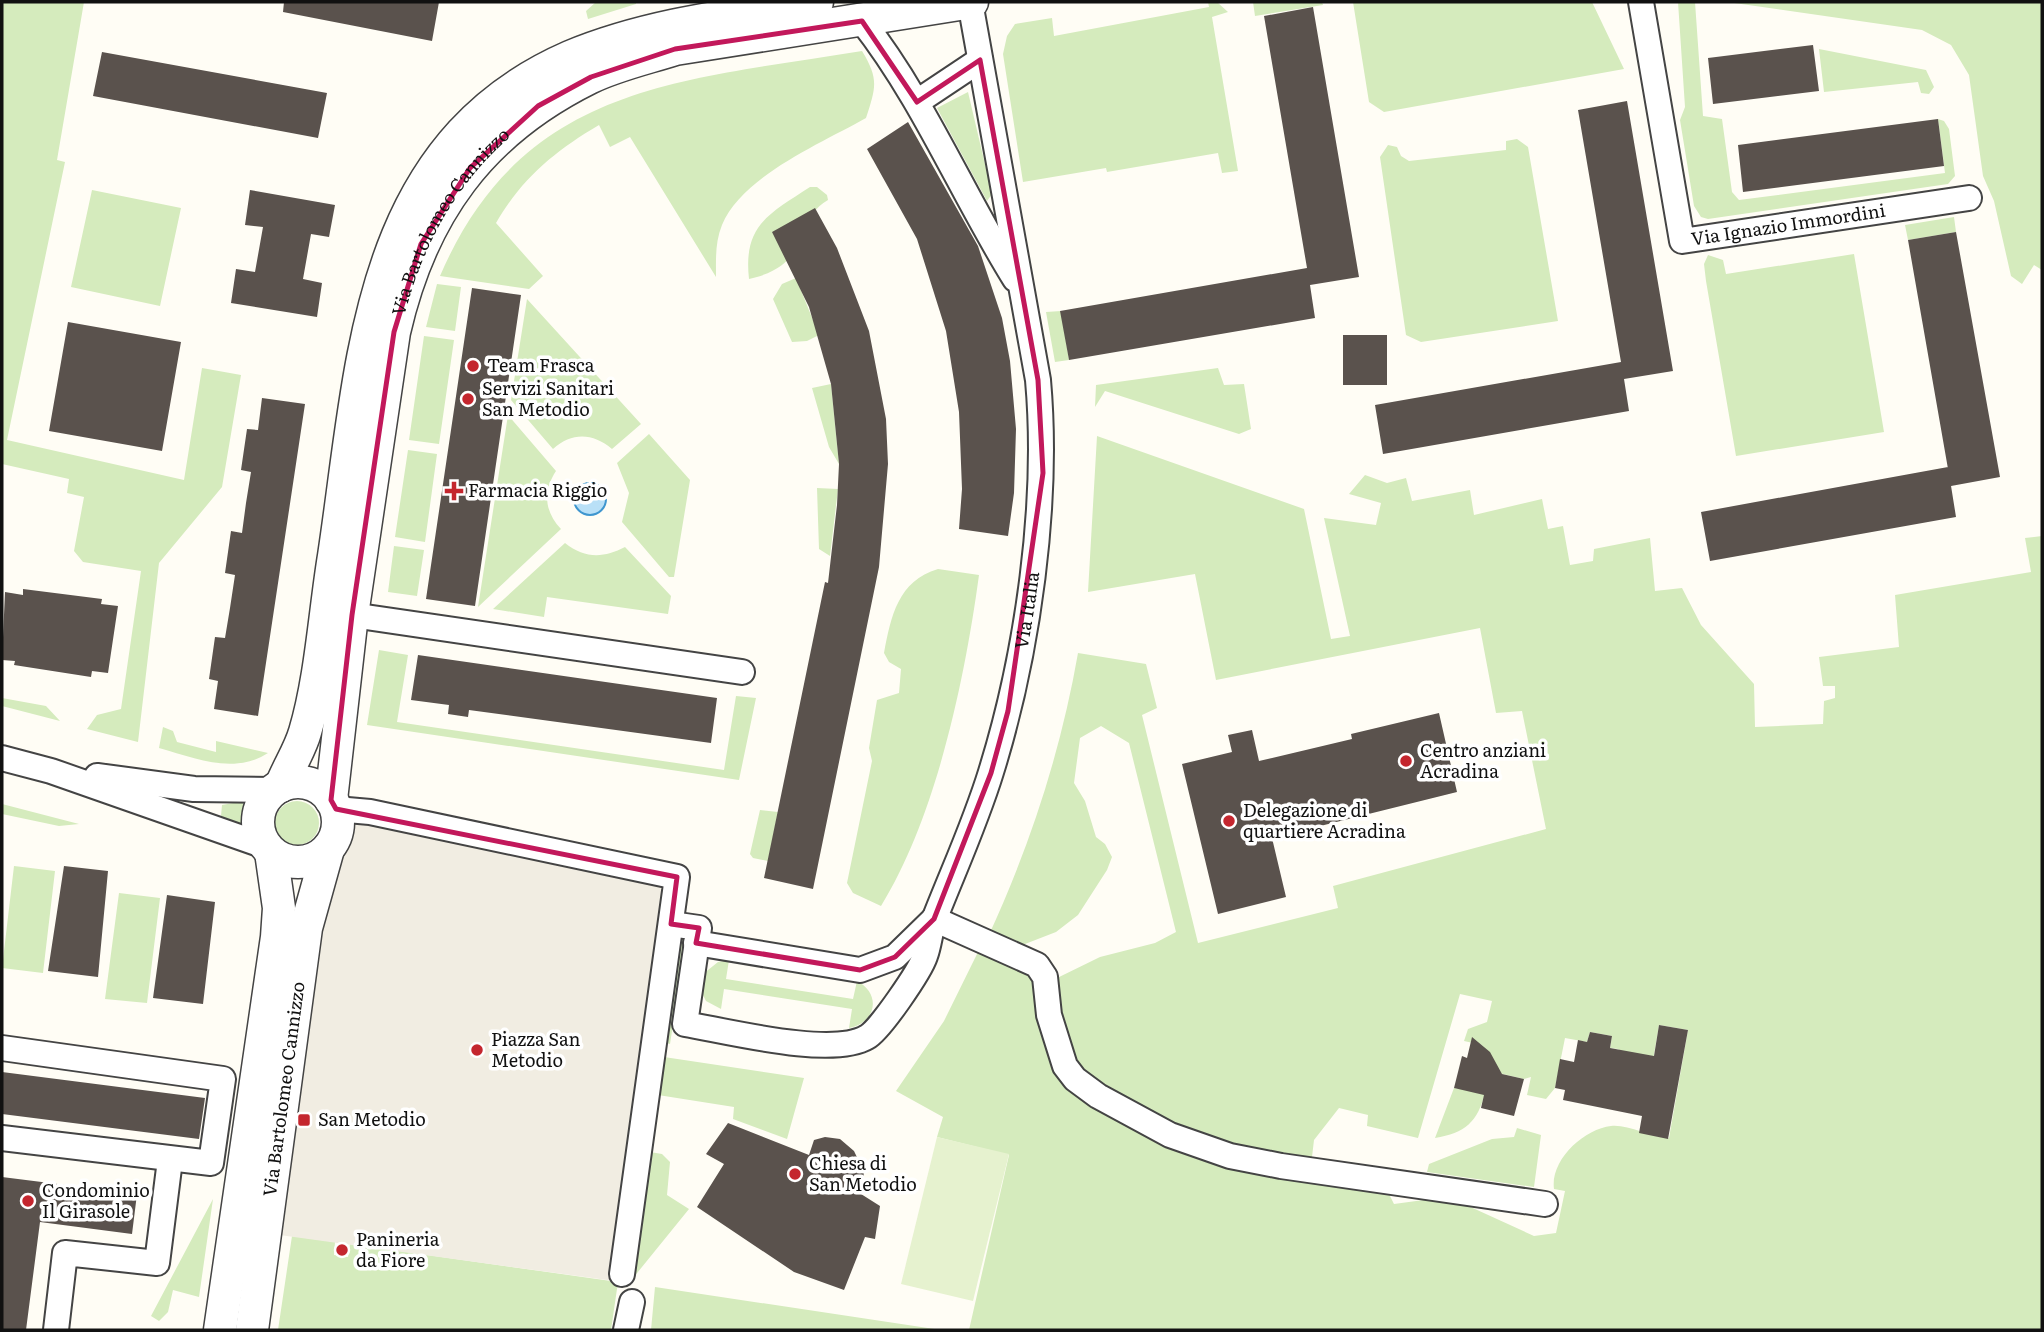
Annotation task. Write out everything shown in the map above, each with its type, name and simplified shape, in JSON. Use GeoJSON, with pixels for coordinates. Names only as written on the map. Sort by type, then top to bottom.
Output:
{"type":"FeatureCollection","features":[{"type":"Feature","properties":{"kind":"street","name":"Via Bartolomeo Cannizzo"},"geometry":{"type":"LineString","coordinates":[[277,788],[308,720],[363,361],[382,272],[400,224],[433,169],[481,115],[517,87],[570,58],[668,25],[817,2]]}},
{"type":"Feature","properties":{"kind":"street","name":"Via Bartolomeo Cannizzo"},"geometry":{"type":"LineString","coordinates":[[334,804],[352,615],[386,374],[403,291],[421,244],[442,206],[470,168],[502,134],[538,106],[591,77],[675,49],[971,2]]}},
{"type":"Feature","properties":{"kind":"street","name":"Via Italia"},"geometry":{"type":"LineString","coordinates":[[696,943],[685,1024],[824,1046],[850,1045],[870,1036],[925,958],[934,919],[987,784],[1008,710],[1038,526],[1043,434],[1038,380],[979,60],[971,2]]}},
{"type":"Feature","properties":{"kind":"street","name":"Via Ignazio Immordini"},"geometry":{"type":"LineString","coordinates":[[1641,2],[1682,241],[1969,198]]}},
{"type":"Feature","properties":{"kind":"street"},"geometry":{"type":"LineString","coordinates":[[862,21],[891,59],[917,102],[990,239],[1021,290]]}},
{"type":"Feature","properties":{"kind":"street"},"geometry":{"type":"LineString","coordinates":[[917,102],[979,60]]}},
{"type":"Feature","properties":{"kind":"street"},"geometry":{"type":"LineString","coordinates":[[352,615],[741,672]]}},
{"type":"Feature","properties":{"kind":"street"},"geometry":{"type":"LineString","coordinates":[[2,758],[51,771],[268,849],[294,863],[306,862],[328,849],[335,838],[338,823],[334,804],[324,791],[303,782],[277,788],[194,789],[51,771]]}},
{"type":"Feature","properties":{"kind":"street"},"geometry":{"type":"LineString","coordinates":[[268,849],[257,822],[265,798],[277,788]]}},
{"type":"Feature","properties":{"kind":"street"},"geometry":{"type":"LineString","coordinates":[[334,804],[677,877],[622,1274]]}},
{"type":"Feature","properties":{"kind":"street","name":"Via Bartolomeo Cannizzo"},"geometry":{"type":"LineString","coordinates":[[220,1330],[277,937],[279,908],[268,849]]}},
{"type":"Feature","properties":{"kind":"street","name":"Via Bartolomeo Cannizzo"},"geometry":{"type":"LineString","coordinates":[[252,1330],[306,928],[328,849]]}},
{"type":"Feature","properties":{"kind":"street"},"geometry":{"type":"LineString","coordinates":[[671,924],[699,928],[696,943],[860,970],[895,957],[934,919],[1037,965],[1045,976],[1049,1015],[1065,1066],[1075,1079],[1098,1096],[1170,1135],[1230,1156],[1281,1166],[1545,1204]]}},
{"type":"Feature","properties":{"kind":"street"},"geometry":{"type":"LineString","coordinates":[[2,1048],[223,1079],[211,1163],[2,1138]]}},
{"type":"Feature","properties":{"kind":"street"},"geometry":{"type":"LineString","coordinates":[[56,1330],[65,1253],[158,1263],[170,1160]]}},
{"type":"Feature","properties":{"kind":"street"},"geometry":{"type":"LineString","coordinates":[[626,1330],[632,1302]]}},
{"type":"Feature","properties":{"kind":"highlighted area"},"geometry":{"type":"Polygon","coordinates":[[[862,21],[917,102],[980,60],[1038,380],[1043,473],[1008,711],[991,773],[934,919],[895,957],[860,970],[696,943],[699,928],[671,924],[677,877],[336,809],[331,800],[352,615],[394,332],[421,244],[470,168],[538,106],[591,77],[675,49],[862,21]]]}},
{"type":"Feature","properties":{"kind":"green space"},"geometry":{"type":"Polygon","coordinates":[[[2,2],[84,2],[57,160],[65,162],[7,440],[184,480],[202,368],[241,375],[222,487],[159,563],[138,742],[87,729],[97,715],[121,709],[141,571],[83,562],[74,551],[84,497],[67,493],[69,479],[2,464],[2,2]]]}},
{"type":"Feature","properties":{"kind":"green space"},"geometry":{"type":"Polygon","coordinates":[[[596,2],[636,4],[588,19],[586,11],[596,2]]]}},
{"type":"Feature","properties":{"kind":"green space"},"geometry":{"type":"Polygon","coordinates":[[[1208,2],[1217,2],[1228,12],[1212,17],[1238,171],[1222,173],[1218,153],[1107,172],[1106,168],[1023,182],[1003,54],[1007,36],[1015,24],[1052,18],[1054,36],[1209,7],[1208,2]]]}},
{"type":"Feature","properties":{"kind":"green space"},"geometry":{"type":"Polygon","coordinates":[[[1253,2],[1322,2],[1323,5],[1255,16],[1253,2]]]}},
{"type":"Feature","properties":{"kind":"green space"},"geometry":{"type":"Polygon","coordinates":[[[1353,2],[1592,2],[1624,69],[1384,112],[1369,102],[1353,2]]]}},
{"type":"Feature","properties":{"kind":"green space"},"geometry":{"type":"Polygon","coordinates":[[[1678,2],[1695,2],[1703,116],[1722,119],[1732,192],[1739,200],[1945,173],[1938,119],[1944,121],[1949,129],[1955,176],[1948,184],[1708,219],[1701,217],[1694,206],[1680,120],[1685,107],[1678,2]]]}},
{"type":"Feature","properties":{"kind":"green space"},"geometry":{"type":"Polygon","coordinates":[[[1727,2],[2042,2],[2042,270],[2034,265],[2022,284],[2011,276],[1994,201],[1983,176],[1969,75],[1951,45],[1922,30],[1727,2]]]}},
{"type":"Feature","properties":{"kind":"green space"},"geometry":{"type":"Polygon","coordinates":[[[1819,49],[1926,70],[1934,87],[1929,94],[1921,93],[1918,82],[1824,92],[1819,49]]]}},
{"type":"Feature","properties":{"kind":"green space"},"geometry":{"type":"Polygon","coordinates":[[[862,51],[871,69],[874,83],[866,118],[785,162],[747,191],[732,207],[722,225],[717,244],[716,277],[630,137],[610,147],[599,125],[568,145],[528,179],[496,223],[543,276],[529,289],[440,276],[475,212],[516,164],[562,128],[614,102],[671,84],[862,51]]]}},
{"type":"Feature","properties":{"kind":"green space"},"geometry":{"type":"Polygon","coordinates":[[[968,92],[992,194],[987,201],[937,108],[968,92]]]}},
{"type":"Feature","properties":{"kind":"green space"},"geometry":{"type":"Polygon","coordinates":[[[1517,139],[1528,147],[1558,321],[1421,342],[1406,335],[1380,157],[1388,145],[1397,147],[1401,156],[1409,161],[1506,150],[1506,141],[1517,139]]]}},
{"type":"Feature","properties":{"kind":"green space"},"geometry":{"type":"Polygon","coordinates":[[[810,187],[817,187],[827,195],[828,200],[808,221],[792,254],[783,264],[749,279],[748,261],[755,233],[771,214],[810,187]]]}},
{"type":"Feature","properties":{"kind":"green space"},"geometry":{"type":"Polygon","coordinates":[[[92,190],[181,208],[160,306],[71,287],[92,190]]]}},
{"type":"Feature","properties":{"kind":"green space"},"geometry":{"type":"Polygon","coordinates":[[[1954,217],[1956,232],[1908,240],[1905,225],[1954,217]]]}},
{"type":"Feature","properties":{"kind":"green space"},"geometry":{"type":"Polygon","coordinates":[[[1854,254],[1884,432],[1736,456],[1706,281],[1704,264],[1708,255],[1723,260],[1726,274],[1854,254]]]}},
{"type":"Feature","properties":{"kind":"green space"},"geometry":{"type":"Polygon","coordinates":[[[796,278],[819,335],[807,341],[792,342],[773,299],[782,284],[796,278]]]}},
{"type":"Feature","properties":{"kind":"green space"},"geometry":{"type":"Polygon","coordinates":[[[437,284],[461,287],[455,331],[426,327],[437,284]]]}},
{"type":"Feature","properties":{"kind":"green space"},"geometry":{"type":"Polygon","coordinates":[[[527,299],[641,424],[612,449],[590,437],[575,437],[553,449],[511,400],[527,299]]]}},
{"type":"Feature","properties":{"kind":"green space"},"geometry":{"type":"Polygon","coordinates":[[[1061,311],[1069,360],[1055,362],[1046,312],[1061,311]]]}},
{"type":"Feature","properties":{"kind":"green space"},"geometry":{"type":"Polygon","coordinates":[[[424,336],[454,340],[439,444],[409,440],[424,336]]]}},
{"type":"Feature","properties":{"kind":"green space"},"geometry":{"type":"Polygon","coordinates":[[[1218,368],[1224,385],[1244,384],[1251,429],[1239,434],[1105,391],[1095,407],[1096,385],[1218,368]]]}},
{"type":"Feature","properties":{"kind":"green space"},"geometry":{"type":"Polygon","coordinates":[[[831,384],[839,464],[829,447],[812,388],[831,384]]]}},
{"type":"Feature","properties":{"kind":"green space"},"geometry":{"type":"Polygon","coordinates":[[[508,415],[556,471],[549,486],[547,501],[551,515],[561,529],[478,607],[508,415]]]}},
{"type":"Feature","properties":{"kind":"green space"},"geometry":{"type":"Polygon","coordinates":[[[649,434],[690,480],[674,577],[669,577],[622,522],[629,493],[617,463],[649,434]]]}},
{"type":"Feature","properties":{"kind":"green space"},"geometry":{"type":"Polygon","coordinates":[[[1097,436],[1304,509],[1331,639],[1350,636],[1324,518],[1376,525],[1381,503],[1349,494],[1365,475],[1387,483],[1406,478],[1412,501],[1470,490],[1474,515],[1542,499],[1548,529],[1563,526],[1570,565],[1593,561],[1594,549],[1650,538],[1655,591],[1682,588],[1701,625],[1754,684],[1755,727],[1823,724],[1824,701],[1835,698],[1835,686],[1823,686],[1819,657],[1899,647],[1895,595],[2031,572],[2025,538],[2042,536],[2042,1330],[969,1330],[1009,1155],[937,1137],[943,1117],[896,1091],[944,1021],[978,952],[1006,958],[1032,976],[1055,1071],[1146,1133],[1387,1190],[1394,1204],[1431,1199],[1464,1204],[1534,1236],[1556,1233],[1565,1191],[1554,1189],[1554,1178],[1563,1157],[1580,1140],[1601,1128],[1611,1126],[1669,1138],[1688,1030],[1659,1025],[1650,1078],[1618,1049],[1610,1048],[1612,1036],[1590,1032],[1587,1042],[1565,1038],[1555,1088],[1546,1099],[1527,1095],[1531,1077],[1524,1079],[1490,1071],[1482,1045],[1464,1041],[1468,1029],[1487,1022],[1492,1001],[1460,994],[1418,1138],[1367,1126],[1368,1115],[1339,1108],[1314,1140],[1312,1157],[1250,1154],[1122,1104],[1072,1064],[1053,980],[1100,957],[1155,943],[1176,932],[1129,743],[1101,726],[1080,738],[1074,783],[1085,801],[1096,837],[1105,844],[1112,857],[1107,870],[1078,915],[1056,932],[1015,948],[988,937],[1042,798],[1063,726],[1078,653],[1146,664],[1157,708],[1142,715],[1198,943],[1338,908],[1333,886],[1546,829],[1522,711],[1496,713],[1480,628],[1216,680],[1195,574],[1088,592],[1097,436]]]}},
{"type":"Feature","properties":{"kind":"green space"},"geometry":{"type":"Polygon","coordinates":[[[408,450],[437,454],[425,542],[395,537],[408,450]]]}},
{"type":"Feature","properties":{"kind":"green space"},"geometry":{"type":"Polygon","coordinates":[[[817,488],[838,489],[830,556],[819,549],[817,488]]]}},
{"type":"Feature","properties":{"kind":"green space"},"geometry":{"type":"Polygon","coordinates":[[[565,543],[580,552],[595,555],[625,547],[671,596],[668,614],[547,597],[544,617],[493,609],[565,543]]]}},
{"type":"Feature","properties":{"kind":"green space"},"geometry":{"type":"Polygon","coordinates":[[[394,546],[424,550],[417,596],[388,592],[394,546]]]}},
{"type":"Feature","properties":{"kind":"green space"},"geometry":{"type":"Polygon","coordinates":[[[938,569],[979,575],[966,658],[945,746],[918,831],[881,906],[853,893],[847,883],[872,761],[869,748],[877,700],[899,693],[901,669],[889,662],[884,653],[894,613],[905,591],[924,575],[938,569]]]}},
{"type":"Feature","properties":{"kind":"green space"},"geometry":{"type":"Polygon","coordinates":[[[379,650],[408,655],[397,722],[724,770],[736,696],[756,698],[739,780],[367,725],[379,650]]]}},
{"type":"Feature","properties":{"kind":"green space"},"geometry":{"type":"Polygon","coordinates":[[[2,698],[46,706],[60,721],[2,706],[2,698]]]}},
{"type":"Feature","properties":{"kind":"green space"},"geometry":{"type":"Polygon","coordinates":[[[163,727],[173,731],[177,742],[216,752],[216,741],[268,753],[242,763],[200,760],[159,748],[163,727]]]}},
{"type":"Feature","properties":{"kind":"green space"},"geometry":{"type":"Polygon","coordinates":[[[249,800],[244,830],[221,816],[222,805],[249,800]]]}},
{"type":"Feature","properties":{"kind":"green space"},"geometry":{"type":"Polygon","coordinates":[[[297,801],[312,808],[319,823],[312,838],[297,845],[282,838],[275,823],[282,808],[297,801]]]}},
{"type":"Feature","properties":{"kind":"green space"},"geometry":{"type":"Polygon","coordinates":[[[2,804],[79,824],[59,826],[2,814],[2,804]]]}},
{"type":"Feature","properties":{"kind":"green space"},"geometry":{"type":"Polygon","coordinates":[[[760,810],[778,812],[768,861],[753,858],[750,854],[760,810]]]}},
{"type":"Feature","properties":{"kind":"green space"},"geometry":{"type":"Polygon","coordinates":[[[14,866],[55,871],[43,973],[2,968],[14,866]]]}},
{"type":"Feature","properties":{"kind":"green space"},"geometry":{"type":"Polygon","coordinates":[[[119,893],[160,898],[147,1003],[105,999],[119,893]]]}},
{"type":"Feature","properties":{"kind":"green space"},"geometry":{"type":"Polygon","coordinates":[[[682,938],[686,939],[670,1044],[666,1043],[682,938]]]}},
{"type":"Feature","properties":{"kind":"green space"},"geometry":{"type":"Polygon","coordinates":[[[729,960],[726,979],[853,999],[857,981],[870,993],[873,1007],[865,1020],[849,1028],[852,1009],[724,989],[721,1009],[706,1001],[701,991],[703,974],[718,962],[729,960]]]}},
{"type":"Feature","properties":{"kind":"green space"},"geometry":{"type":"Polygon","coordinates":[[[664,1057],[804,1078],[787,1139],[733,1119],[734,1107],[658,1095],[664,1057]]]}},
{"type":"Feature","properties":{"kind":"green space"},"geometry":{"type":"Polygon","coordinates":[[[1454,1088],[1485,1092],[1478,1111],[1469,1124],[1454,1133],[1435,1138],[1454,1088]]]}},
{"type":"Feature","properties":{"kind":"green space"},"geometry":{"type":"Polygon","coordinates":[[[1517,1128],[1541,1135],[1534,1187],[1427,1172],[1429,1164],[1492,1139],[1514,1137],[1517,1128]]]}},
{"type":"Feature","properties":{"kind":"green space"},"geometry":{"type":"Polygon","coordinates":[[[937,1137],[1009,1154],[973,1301],[901,1284],[937,1137]]]}},
{"type":"Feature","properties":{"kind":"green space"},"geometry":{"type":"Polygon","coordinates":[[[650,1152],[662,1154],[670,1162],[667,1195],[689,1209],[629,1283],[650,1152]]]}},
{"type":"Feature","properties":{"kind":"green space"},"geometry":{"type":"Polygon","coordinates":[[[213,1199],[199,1297],[173,1290],[168,1312],[159,1321],[151,1316],[213,1199]]]}},
{"type":"Feature","properties":{"kind":"green space"},"geometry":{"type":"Polygon","coordinates":[[[292,1236],[335,1242],[334,1255],[348,1257],[350,1244],[618,1282],[611,1330],[278,1330],[292,1236]]]}},
{"type":"Feature","properties":{"kind":"green space"},"geometry":{"type":"Polygon","coordinates":[[[655,1287],[941,1330],[651,1330],[655,1287]]]}},
{"type":"Feature","properties":{"kind":"shaded area","name":"Piazza San Metodio"},"geometry":{"type":"Polygon","coordinates":[[[336,809],[370,812],[690,879],[629,1283],[265,1233],[338,823],[336,809]]]}},
{"type":"Feature","properties":{"kind":"water"},"geometry":{"type":"Polygon","coordinates":[[[590,483],[602,487],[606,499],[602,511],[590,515],[578,511],[574,499],[578,487],[590,483]]]}},
{"type":"Feature","properties":{"kind":"building"},"geometry":{"type":"Polygon","coordinates":[[[284,2],[439,2],[432,41],[283,12],[284,2]]]}},
{"type":"Feature","properties":{"kind":"building"},"geometry":{"type":"Polygon","coordinates":[[[1313,7],[1359,277],[1310,285],[1315,318],[1069,360],[1060,311],[1307,268],[1264,16],[1313,7]]]}},
{"type":"Feature","properties":{"kind":"building"},"geometry":{"type":"Polygon","coordinates":[[[1813,45],[1819,91],[1713,104],[1708,58],[1813,45]]]}},
{"type":"Feature","properties":{"kind":"building"},"geometry":{"type":"Polygon","coordinates":[[[102,52],[327,93],[318,138],[93,96],[102,52]]]}},
{"type":"Feature","properties":{"kind":"building"},"geometry":{"type":"Polygon","coordinates":[[[1627,101],[1673,371],[1624,379],[1629,411],[1383,454],[1375,405],[1621,362],[1578,110],[1627,101]]]}},
{"type":"Feature","properties":{"kind":"building"},"geometry":{"type":"Polygon","coordinates":[[[1938,119],[1944,166],[1743,192],[1738,145],[1938,119]]]}},
{"type":"Feature","properties":{"kind":"building"},"geometry":{"type":"Polygon","coordinates":[[[908,122],[978,246],[1002,318],[1010,361],[1016,429],[1014,493],[1008,536],[959,529],[962,489],[959,412],[946,331],[917,239],[867,149],[908,122]]]}},
{"type":"Feature","properties":{"kind":"building"},"geometry":{"type":"Polygon","coordinates":[[[250,190],[335,205],[329,237],[311,234],[303,279],[322,283],[317,317],[231,303],[236,269],[255,272],[263,227],[245,225],[250,190]]]}},
{"type":"Feature","properties":{"kind":"building"},"geometry":{"type":"Polygon","coordinates":[[[815,208],[837,248],[869,331],[886,419],[888,464],[879,567],[813,889],[764,878],[825,582],[828,583],[837,505],[839,464],[831,384],[809,307],[772,232],[815,208]]]}},
{"type":"Feature","properties":{"kind":"building"},"geometry":{"type":"Polygon","coordinates":[[[1956,232],[2000,477],[1951,486],[1908,240],[1956,232]]]}},
{"type":"Feature","properties":{"kind":"building"},"geometry":{"type":"Polygon","coordinates":[[[472,288],[521,295],[475,606],[426,599],[472,288]]]}},
{"type":"Feature","properties":{"kind":"building"},"geometry":{"type":"Polygon","coordinates":[[[68,322],[181,342],[162,451],[49,431],[68,322]]]}},
{"type":"Feature","properties":{"kind":"building"},"geometry":{"type":"Polygon","coordinates":[[[1343,335],[1387,335],[1387,385],[1343,385],[1343,335]]]}},
{"type":"Feature","properties":{"kind":"building"},"geometry":{"type":"Polygon","coordinates":[[[262,398],[305,404],[258,716],[214,709],[218,681],[209,679],[215,637],[225,638],[235,575],[225,573],[231,531],[242,533],[251,472],[241,470],[247,429],[258,430],[262,398]]]}},
{"type":"Feature","properties":{"kind":"building"},"geometry":{"type":"Polygon","coordinates":[[[1948,467],[1956,517],[1710,561],[1701,512],[1948,467]]]}},
{"type":"Feature","properties":{"kind":"building"},"geometry":{"type":"Polygon","coordinates":[[[23,589],[102,599],[101,604],[118,606],[108,673],[92,671],[91,677],[14,665],[15,661],[2,660],[5,592],[23,595],[23,589]]]}},
{"type":"Feature","properties":{"kind":"building"},"geometry":{"type":"Polygon","coordinates":[[[418,655],[717,698],[711,743],[469,710],[468,717],[448,714],[449,705],[411,700],[418,655]]]}},
{"type":"Feature","properties":{"kind":"building"},"geometry":{"type":"Polygon","coordinates":[[[1439,713],[1457,792],[1272,838],[1286,897],[1218,914],[1182,764],[1232,752],[1228,735],[1252,730],[1259,761],[1352,739],[1351,734],[1439,713]]]}},
{"type":"Feature","properties":{"kind":"building"},"geometry":{"type":"Polygon","coordinates":[[[64,866],[108,871],[98,977],[48,971],[64,866]]]}},
{"type":"Feature","properties":{"kind":"building"},"geometry":{"type":"Polygon","coordinates":[[[167,895],[215,902],[203,1004],[153,998],[167,895]]]}},
{"type":"Feature","properties":{"kind":"building"},"geometry":{"type":"Polygon","coordinates":[[[1659,1025],[1688,1030],[1668,1139],[1639,1133],[1642,1116],[1563,1100],[1565,1090],[1555,1088],[1560,1059],[1574,1062],[1578,1040],[1587,1042],[1590,1032],[1612,1036],[1610,1048],[1654,1056],[1659,1025]]]}},
{"type":"Feature","properties":{"kind":"building"},"geometry":{"type":"Polygon","coordinates":[[[1472,1037],[1490,1052],[1502,1074],[1524,1079],[1514,1116],[1481,1108],[1484,1095],[1454,1088],[1462,1056],[1467,1058],[1472,1037]]]}},
{"type":"Feature","properties":{"kind":"building"},"geometry":{"type":"Polygon","coordinates":[[[2,1072],[205,1098],[199,1139],[2,1114],[2,1072]]]}},
{"type":"Feature","properties":{"kind":"building"},"geometry":{"type":"Polygon","coordinates":[[[728,1123],[809,1155],[814,1140],[825,1137],[840,1139],[854,1151],[864,1172],[861,1194],[880,1206],[875,1239],[865,1237],[844,1290],[794,1272],[697,1207],[724,1164],[706,1154],[728,1123]]]}},
{"type":"Feature","properties":{"kind":"building"},"geometry":{"type":"Polygon","coordinates":[[[2,1177],[137,1194],[132,1234],[40,1222],[26,1330],[2,1330],[2,1177]]]}},
{"type":"Feature","properties":{"kind":"place","name":"Team Frasca"},"geometry":{"type":"Point","coordinates":[473,366]}},
{"type":"Feature","properties":{"kind":"place","name":"Servizi Sanitari San Metodio"},"geometry":{"type":"Point","coordinates":[468,399]}},
{"type":"Feature","properties":{"kind":"place","name":"Farmacia Riggio"},"geometry":{"type":"Point","coordinates":[454,491]}},
{"type":"Feature","properties":{"kind":"place","name":"Centro anziani Acradina"},"geometry":{"type":"Point","coordinates":[1406,761]}},
{"type":"Feature","properties":{"kind":"place","name":"Delegazione di quartiere Acradina"},"geometry":{"type":"Point","coordinates":[1229,821]}},
{"type":"Feature","properties":{"kind":"place","name":"Piazza San Metodio"},"geometry":{"type":"Point","coordinates":[477,1050]}},
{"type":"Feature","properties":{"kind":"place","name":"San Metodio"},"geometry":{"type":"Point","coordinates":[304,1120]}},
{"type":"Feature","properties":{"kind":"place","name":"Chiesa di San Metodio"},"geometry":{"type":"Point","coordinates":[795,1174]}},
{"type":"Feature","properties":{"kind":"place","name":"Condominio Il Girasole"},"geometry":{"type":"Point","coordinates":[28,1201]}},
{"type":"Feature","properties":{"kind":"place","name":"Panineria da Fiore"},"geometry":{"type":"Point","coordinates":[342,1250]}}]}
